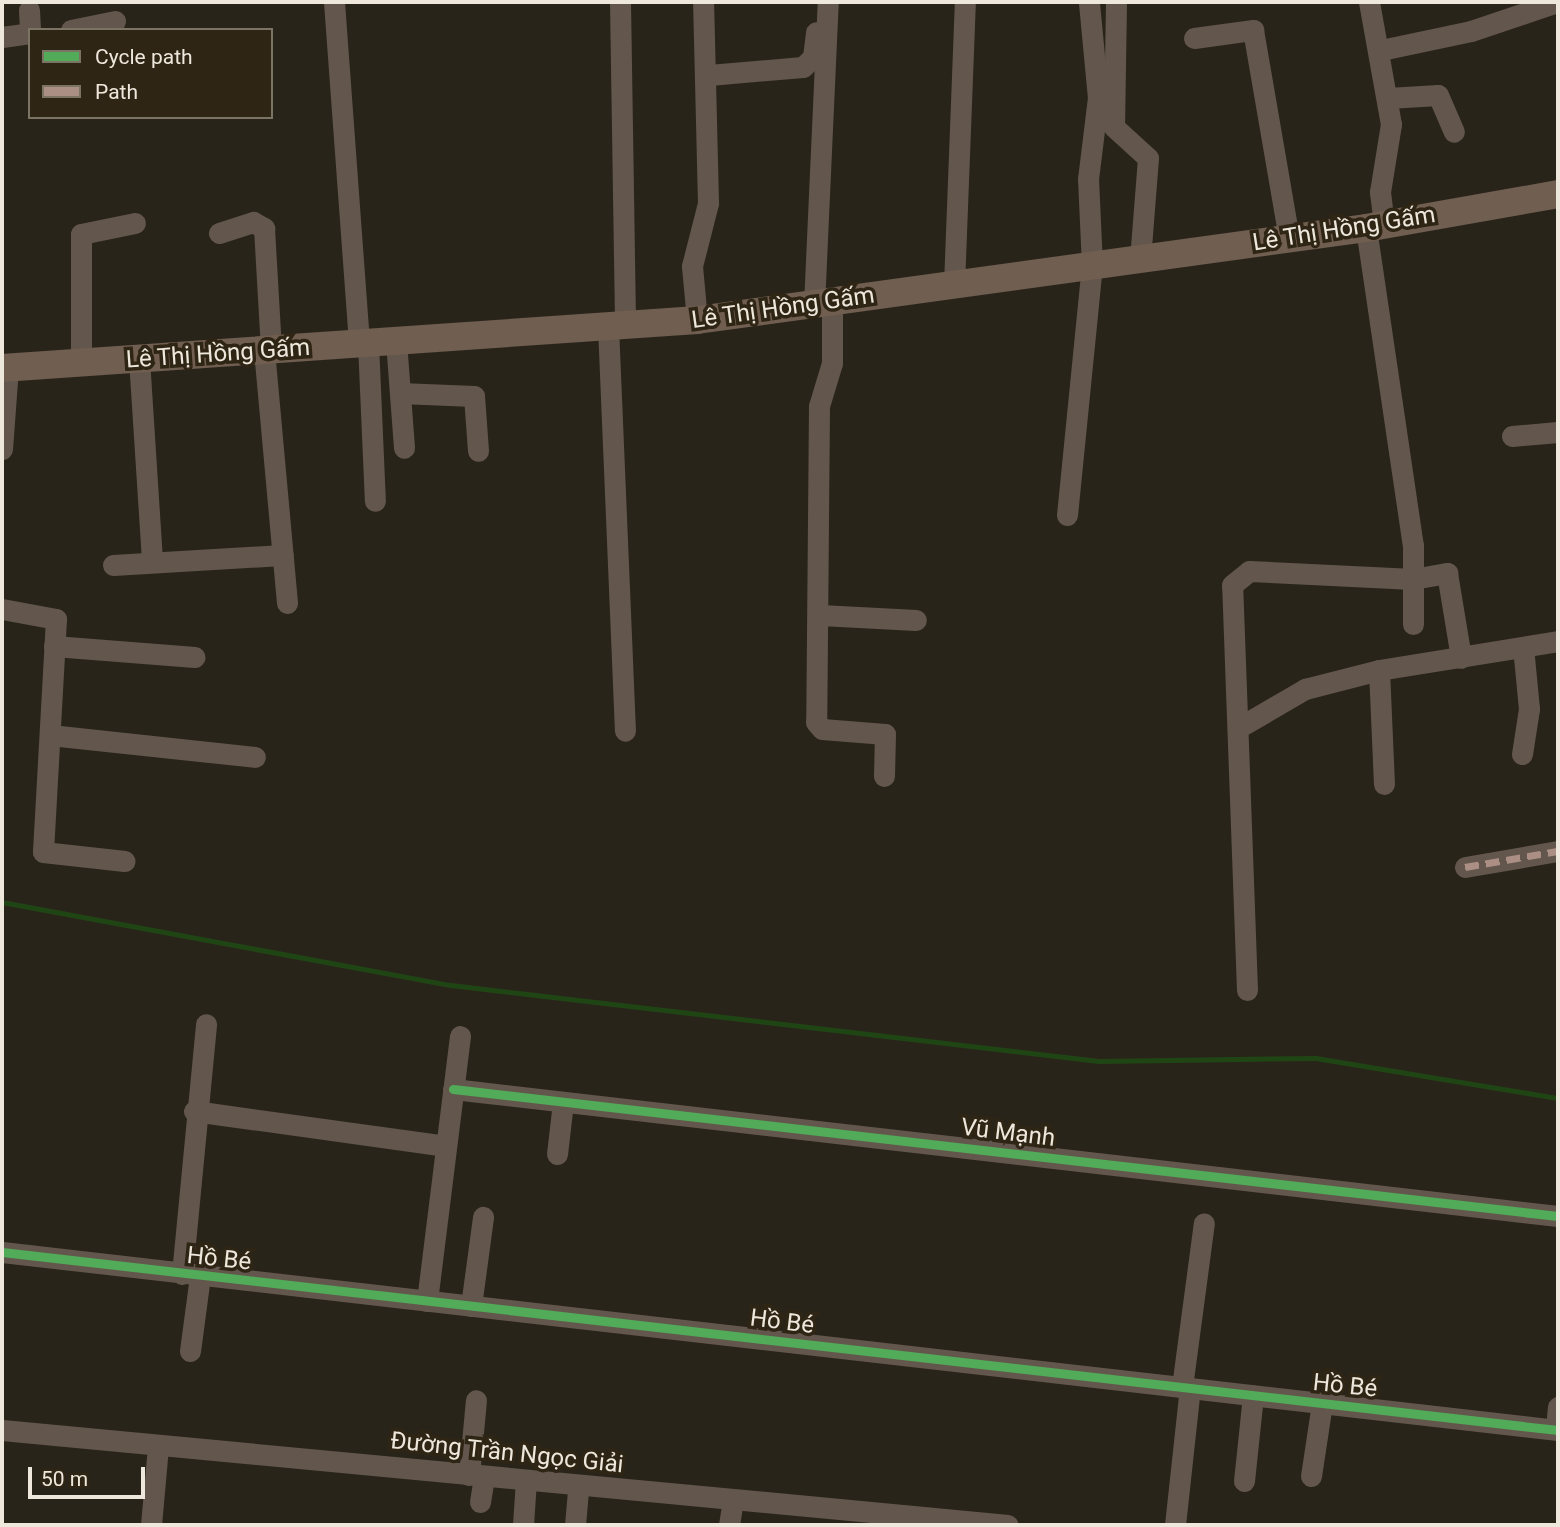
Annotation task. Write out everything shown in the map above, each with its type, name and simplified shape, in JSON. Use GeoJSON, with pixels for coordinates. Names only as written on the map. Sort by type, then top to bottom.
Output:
{"type":"FeatureCollection","features":[{"type":"Feature","properties":{"kind":"main road","name":"Lê Thị Hồng Gấm"},"geometry":{"type":"LineString","coordinates":[[5,368],[697,320],[1289,239],[1558,194]]}},
{"type":"Feature","properties":{"kind":"street"},"geometry":{"type":"LineString","coordinates":[[334,2],[374,343],[375,502]]}},
{"type":"Feature","properties":{"kind":"street"},"geometry":{"type":"LineString","coordinates":[[620,2],[617,326],[625,731]]}},
{"type":"Feature","properties":{"kind":"street"},"geometry":{"type":"LineString","coordinates":[[697,320],[692,266],[708,203],[709,75],[703,2]]}},
{"type":"Feature","properties":{"kind":"street"},"geometry":{"type":"LineString","coordinates":[[709,75],[803,67],[814,50],[817,2]]}},
{"type":"Feature","properties":{"kind":"street"},"geometry":{"type":"LineString","coordinates":[[828,2],[823,304],[832,363],[819,405],[820,615],[816,722],[822,729],[885,734],[884,776]]}},
{"type":"Feature","properties":{"kind":"street"},"geometry":{"type":"LineString","coordinates":[[954,285],[965,2]]}},
{"type":"Feature","properties":{"kind":"street"},"geometry":{"type":"LineString","coordinates":[[1067,515],[1092,266],[1088,178],[1098,98],[1089,2]]}},
{"type":"Feature","properties":{"kind":"street"},"geometry":{"type":"LineString","coordinates":[[1116,2],[1114,127],[1148,158],[1140,259]]}},
{"type":"Feature","properties":{"kind":"street"},"geometry":{"type":"LineString","coordinates":[[1368,2],[1381,50],[1388,99],[1391,141],[1375,226],[1413,545],[1413,624]]}},
{"type":"Feature","properties":{"kind":"street"},"geometry":{"type":"LineString","coordinates":[[1381,50],[1479,29],[1528,6],[1557,2]]}},
{"type":"Feature","properties":{"kind":"street"},"geometry":{"type":"LineString","coordinates":[[81,28],[115,21]]}},
{"type":"Feature","properties":{"kind":"street"},"geometry":{"type":"LineString","coordinates":[[2,37],[29,24]]}},
{"type":"Feature","properties":{"kind":"street"},"geometry":{"type":"LineString","coordinates":[[1194,38],[1252,30],[1289,239]]}},
{"type":"Feature","properties":{"kind":"street"},"geometry":{"type":"LineString","coordinates":[[1388,99],[1438,95],[1447,104],[1454,132]]}},
{"type":"Feature","properties":{"kind":"street"},"geometry":{"type":"LineString","coordinates":[[219,233],[253,222],[264,229],[268,350],[287,603]]}},
{"type":"Feature","properties":{"kind":"street"},"geometry":{"type":"LineString","coordinates":[[81,364],[81,234],[135,223]]}},
{"type":"Feature","properties":{"kind":"street"},"geometry":{"type":"LineString","coordinates":[[374,343],[400,393],[404,448]]}},
{"type":"Feature","properties":{"kind":"street"},"geometry":{"type":"LineString","coordinates":[[139,359],[152,561]]}},
{"type":"Feature","properties":{"kind":"street"},"geometry":{"type":"LineString","coordinates":[[2,449],[5,368]]}},
{"type":"Feature","properties":{"kind":"street"},"geometry":{"type":"LineString","coordinates":[[400,393],[474,396],[478,451]]}},
{"type":"Feature","properties":{"kind":"street"},"geometry":{"type":"LineString","coordinates":[[1512,436],[1558,432]]}},
{"type":"Feature","properties":{"kind":"street"},"geometry":{"type":"LineString","coordinates":[[113,565],[283,555]]}},
{"type":"Feature","properties":{"kind":"street"},"geometry":{"type":"LineString","coordinates":[[1247,990],[1231,592],[1241,575],[1413,579],[1447,573],[1461,658]]}},
{"type":"Feature","properties":{"kind":"street"},"geometry":{"type":"LineString","coordinates":[[2,609],[54,614],[43,852],[125,860]]}},
{"type":"Feature","properties":{"kind":"street"},"geometry":{"type":"LineString","coordinates":[[820,615],[916,620]]}},
{"type":"Feature","properties":{"kind":"street"},"geometry":{"type":"LineString","coordinates":[[1238,728],[1305,689],[1379,670],[1558,641]]}},
{"type":"Feature","properties":{"kind":"street"},"geometry":{"type":"LineString","coordinates":[[54,646],[195,657]]}},
{"type":"Feature","properties":{"kind":"street"},"geometry":{"type":"LineString","coordinates":[[1522,754],[1529,709],[1523,647]]}},
{"type":"Feature","properties":{"kind":"street"},"geometry":{"type":"LineString","coordinates":[[1379,670],[1384,784]]}},
{"type":"Feature","properties":{"kind":"street"},"geometry":{"type":"LineString","coordinates":[[50,735],[255,757]]}},
{"type":"Feature","properties":{"kind":"street"},"geometry":{"type":"LineString","coordinates":[[1465,867],[1558,851]]}},
{"type":"Feature","properties":{"kind":"street"},"geometry":{"type":"LineString","coordinates":[[190,1351],[194,1111],[206,1024]]}},
{"type":"Feature","properties":{"kind":"street"},"geometry":{"type":"LineString","coordinates":[[427,1301],[460,1036]]}},
{"type":"Feature","properties":{"kind":"street","name":"Vũ Mạnh"},"geometry":{"type":"LineString","coordinates":[[453,1089],[1558,1216]]}},
{"type":"Feature","properties":{"kind":"street"},"geometry":{"type":"LineString","coordinates":[[557,1154],[563,1102]]}},
{"type":"Feature","properties":{"kind":"street"},"geometry":{"type":"LineString","coordinates":[[194,1111],[445,1146]]}},
{"type":"Feature","properties":{"kind":"street"},"geometry":{"type":"LineString","coordinates":[[471,1306],[483,1217]]}},
{"type":"Feature","properties":{"kind":"street"},"geometry":{"type":"LineString","coordinates":[[1175,1525],[1186,1387],[1204,1223]]}},
{"type":"Feature","properties":{"kind":"street","name":"Hồ Bé"},"geometry":{"type":"LineString","coordinates":[[2,1252],[1557,1430]]}},
{"type":"Feature","properties":{"kind":"street"},"geometry":{"type":"LineString","coordinates":[[1244,1481],[1252,1395]]}},
{"type":"Feature","properties":{"kind":"street"},"geometry":{"type":"LineString","coordinates":[[476,1400],[476,1475],[480,1502]]}},
{"type":"Feature","properties":{"kind":"street"},"geometry":{"type":"LineString","coordinates":[[1311,1476],[1322,1403]]}},
{"type":"Feature","properties":{"kind":"street"},"geometry":{"type":"LineString","coordinates":[[1557,1430],[1558,1407]]}},
{"type":"Feature","properties":{"kind":"street","name":"Đường Trần Ngọc Giải"},"geometry":{"type":"LineString","coordinates":[[2,1430],[733,1500],[851,1518],[1008,1525]]}},
{"type":"Feature","properties":{"kind":"street"},"geometry":{"type":"LineString","coordinates":[[151,1525],[158,1446]]}},
{"type":"Feature","properties":{"kind":"street"},"geometry":{"type":"LineString","coordinates":[[523,1525],[526,1480]]}},
{"type":"Feature","properties":{"kind":"street"},"geometry":{"type":"LineString","coordinates":[[575,1525],[578,1487]]}},
{"type":"Feature","properties":{"kind":"street"},"geometry":{"type":"LineString","coordinates":[[729,1525],[733,1500]]}},
{"type":"Feature","properties":{"kind":"waterway"},"geometry":{"type":"LineString","coordinates":[[2,902],[451,985],[1099,1061],[1316,1058],[1558,1098]]}},
{"type":"Feature","properties":{"kind":"marked path"},"geometry":{"type":"LineString","coordinates":[[1465,867],[1558,851]]}},
{"type":"Feature","properties":{"kind":"cycle path"},"geometry":{"type":"LineString","coordinates":[[453,1089],[1558,1216]]}},
{"type":"Feature","properties":{"kind":"cycle path"},"geometry":{"type":"LineString","coordinates":[[2,1252],[1558,1430]]}}]}
